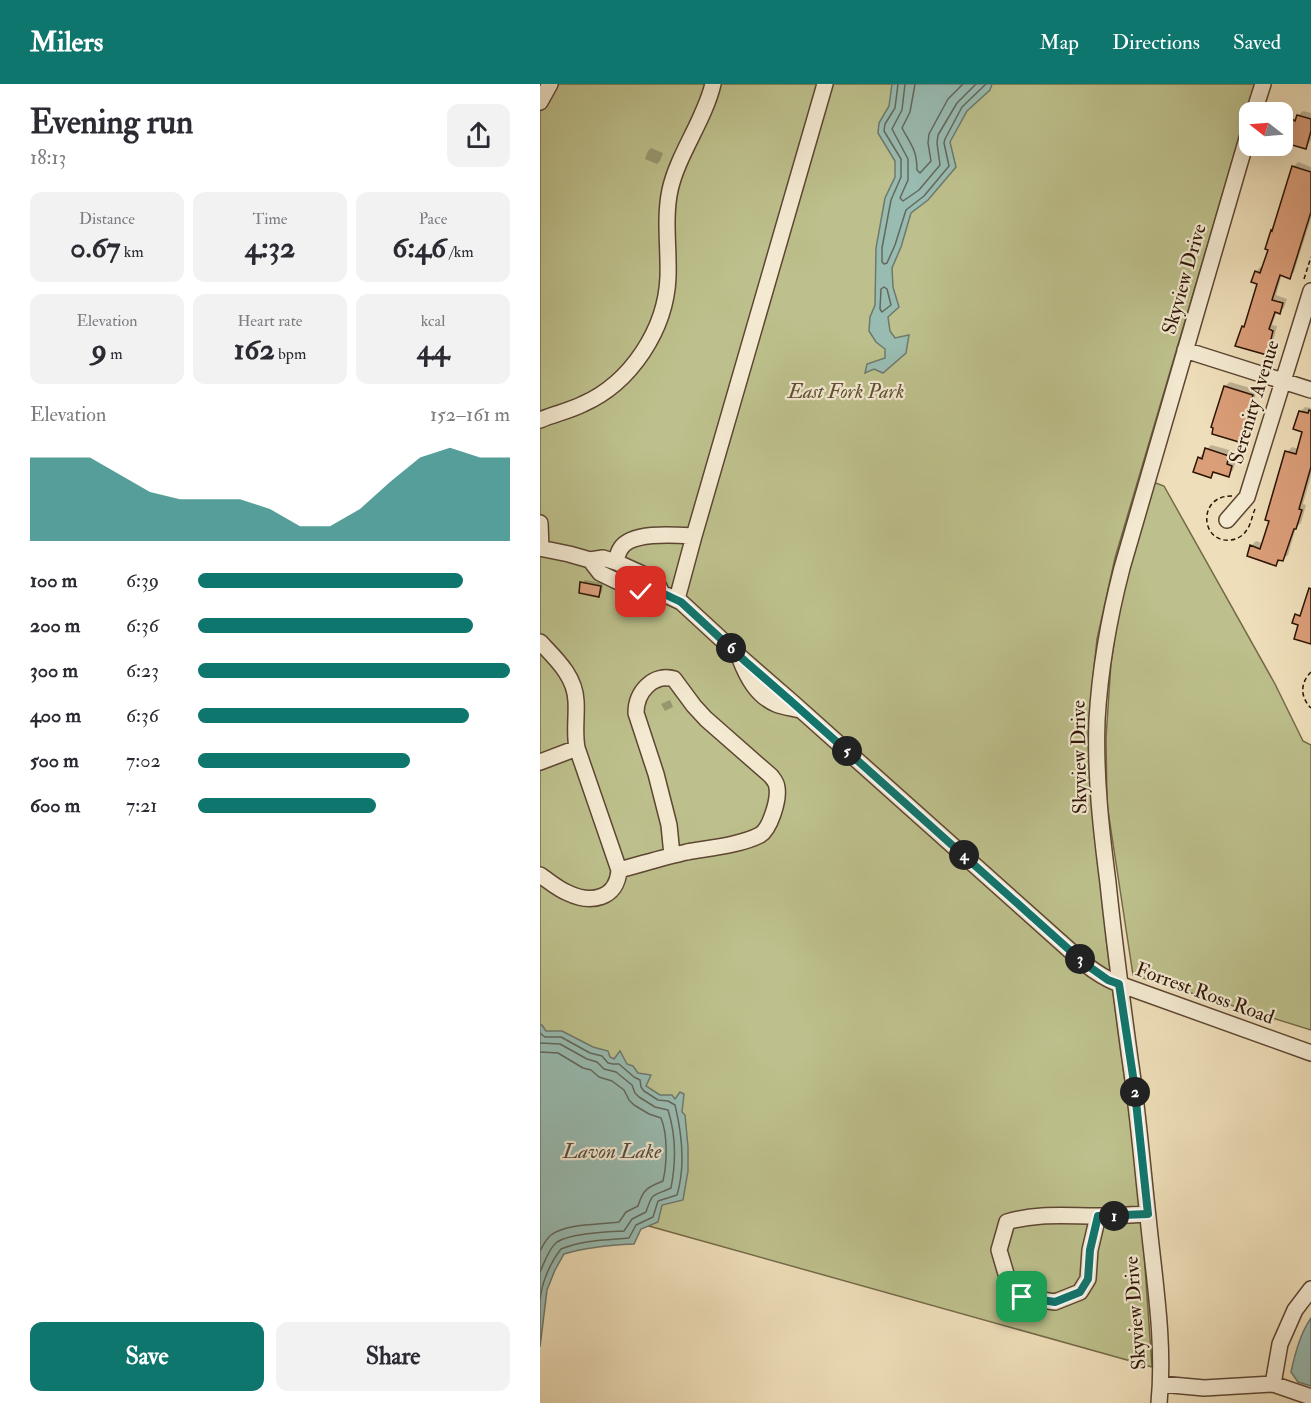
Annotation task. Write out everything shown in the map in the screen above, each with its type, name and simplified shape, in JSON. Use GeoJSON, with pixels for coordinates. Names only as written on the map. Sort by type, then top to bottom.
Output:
{"type":"FeatureCollection","features":[{"type":"Feature","properties":{"kind":"street"},"geometry":{"type":"LineString","coordinates":[[540,102],[550,84]]}},
{"type":"Feature","properties":{"kind":"street"},"geometry":{"type":"LineString","coordinates":[[540,420],[583,405],[605,392],[628,372],[649,342],[658,324],[667,292],[667,213],[670,188],[702,116],[713,84]]}},
{"type":"Feature","properties":{"kind":"street"},"geometry":{"type":"LineString","coordinates":[[590,560],[600,573],[635,591],[648,594],[662,593],[677,599],[825,84]]}},
{"type":"Feature","properties":{"kind":"street"},"geometry":{"type":"LineString","coordinates":[[1257,102],[1263,84]]}},
{"type":"Feature","properties":{"kind":"street","name":"Skyview Drive"},"geometry":{"type":"LineString","coordinates":[[1159,1403],[1161,1384],[1159,1336],[1148,1214],[1098,794],[1097,722],[1105,646],[1115,596],[1242,156]]}},
{"type":"Feature","properties":{"kind":"street","name":"Serenity Avenue"},"geometry":{"type":"LineString","coordinates":[[1227,520],[1247,497],[1283,381],[1307,285]]}},
{"type":"Feature","properties":{"kind":"street"},"geometry":{"type":"LineString","coordinates":[[1185,350],[1311,390]]}},
{"type":"Feature","properties":{"kind":"street"},"geometry":{"type":"LineString","coordinates":[[540,523],[540,548],[590,560],[603,558],[616,562],[649,577],[658,585],[662,593]]}},
{"type":"Feature","properties":{"kind":"street"},"geometry":{"type":"LineString","coordinates":[[616,562],[621,547],[641,538],[665,534],[694,536]]}},
{"type":"Feature","properties":{"kind":"street","name":"Forrest Ross Road"},"geometry":{"type":"LineString","coordinates":[[677,599],[1084,963],[1108,980],[1311,1053]]}},
{"type":"Feature","properties":{"kind":"street"},"geometry":{"type":"LineString","coordinates":[[540,642],[563,667],[574,690],[577,748],[619,870],[619,877],[609,893],[597,898],[571,894],[540,875]]}},
{"type":"Feature","properties":{"kind":"street"},"geometry":{"type":"LineString","coordinates":[[619,870],[760,835],[765,832],[776,804],[777,789],[771,776],[699,712],[674,679],[663,677],[649,683],[643,689],[636,705],[636,712],[657,774],[669,825],[672,855]]}},
{"type":"Feature","properties":{"kind":"street"},"geometry":{"type":"LineString","coordinates":[[540,762],[577,748]]}},
{"type":"Feature","properties":{"kind":"street"},"geometry":{"type":"LineString","coordinates":[[1098,1216],[1090,1250],[1088,1279],[1080,1292],[1055,1302],[1022,1297],[1009,1284],[999,1250],[1007,1222],[1024,1217],[1048,1215],[1148,1214]]}},
{"type":"Feature","properties":{"kind":"street"},"geometry":{"type":"LineString","coordinates":[[1273,1384],[1280,1344],[1294,1310],[1311,1289]]}},
{"type":"Feature","properties":{"kind":"street"},"geometry":{"type":"LineString","coordinates":[[1161,1384],[1204,1389],[1273,1384],[1311,1397]]}},
{"type":"Feature","properties":{"kind":"path"},"geometry":{"type":"LineString","coordinates":[[1307,285],[1311,257]]}},
{"type":"Feature","properties":{"kind":"path"},"geometry":{"type":"LineString","coordinates":[[1311,672],[1304,682],[1302,692],[1306,703],[1311,708]]}},
{"type":"Feature","properties":{"kind":"green space","name":"East Fork Park"},"geometry":{"type":"Polygon","coordinates":[[[540,84],[1255,84],[1250,102],[1239,102],[1239,138],[1115,558],[1097,639],[1090,706],[1088,739],[1090,772],[1107,945],[1140,1196],[1152,1367],[606,1214],[540,1138],[540,84]]]}},
{"type":"Feature","properties":{"kind":"green space"},"geometry":{"type":"Polygon","coordinates":[[[1153,482],[1164,486],[1275,684],[1303,741],[1311,745],[1311,1030],[1133,975],[1107,804],[1106,738],[1111,663],[1120,604],[1153,482]]]}},
{"type":"Feature","properties":{"kind":"water"},"geometry":{"type":"Polygon","coordinates":[[[892,84],[992,84],[990,90],[967,111],[950,142],[956,167],[928,200],[911,213],[892,268],[893,287],[899,307],[888,317],[890,331],[895,338],[909,335],[906,353],[883,373],[874,369],[865,373],[867,364],[885,358],[885,349],[876,342],[869,331],[870,317],[875,305],[876,248],[885,198],[895,177],[895,161],[878,133],[879,123],[889,106],[892,84]]]}},
{"type":"Feature","properties":{"kind":"water","name":"Lavon Lake"},"geometry":{"type":"Polygon","coordinates":[[[540,1025],[546,1031],[562,1031],[593,1047],[608,1051],[610,1057],[614,1059],[620,1051],[627,1064],[633,1066],[638,1073],[651,1075],[646,1086],[660,1095],[672,1095],[675,1099],[680,1092],[684,1094],[682,1112],[685,1115],[688,1171],[683,1200],[662,1205],[658,1222],[641,1229],[634,1244],[599,1247],[564,1254],[547,1290],[540,1347],[540,1025]]]}},
{"type":"Feature","properties":{"kind":"water"},"geometry":{"type":"Polygon","coordinates":[[[1311,1318],[1311,1386],[1298,1382],[1291,1372],[1301,1337],[1311,1318]]]}},
{"type":"Feature","properties":{"kind":"building"},"geometry":{"type":"Polygon","coordinates":[[[1297,115],[1311,119],[1311,131],[1306,149],[1293,145],[1293,120],[1295,121],[1297,115]]]}},
{"type":"Feature","properties":{"kind":"building"},"geometry":{"type":"Polygon","coordinates":[[[1292,166],[1311,172],[1311,212],[1290,279],[1280,275],[1272,300],[1283,303],[1280,314],[1275,312],[1269,329],[1273,331],[1267,355],[1235,346],[1242,326],[1244,327],[1257,284],[1251,282],[1255,271],[1260,273],[1268,250],[1265,249],[1292,166]]]}},
{"type":"Feature","properties":{"kind":"building"},"geometry":{"type":"Polygon","coordinates":[[[1224,386],[1253,395],[1239,442],[1212,434],[1213,428],[1211,427],[1224,386]]]}},
{"type":"Feature","properties":{"kind":"building"},"geometry":{"type":"Polygon","coordinates":[[[1309,410],[1311,411],[1311,467],[1299,509],[1302,510],[1283,561],[1278,560],[1276,566],[1247,556],[1250,545],[1260,549],[1269,521],[1265,520],[1285,451],[1296,454],[1302,432],[1293,429],[1299,411],[1308,413],[1309,410]]]}},
{"type":"Feature","properties":{"kind":"building"},"geometry":{"type":"Polygon","coordinates":[[[1205,448],[1229,456],[1227,464],[1232,466],[1229,477],[1213,472],[1211,478],[1193,472],[1198,457],[1202,459],[1205,448]]]}},
{"type":"Feature","properties":{"kind":"building"},"geometry":{"type":"Polygon","coordinates":[[[580,582],[601,586],[599,597],[579,593],[580,582]]]}},
{"type":"Feature","properties":{"kind":"building"},"geometry":{"type":"Polygon","coordinates":[[[1309,588],[1311,589],[1311,644],[1294,639],[1298,625],[1292,623],[1295,614],[1300,616],[1309,588]]]}},
{"type":"Feature","properties":{"kind":"route"},"geometry":{"type":"LineString","coordinates":[[641,592],[662,593],[681,602],[1084,963],[1108,980],[1119,984],[1134,1083],[1148,1214],[1098,1216],[1090,1250],[1088,1279],[1080,1292],[1055,1302],[1022,1297]]}}]}
